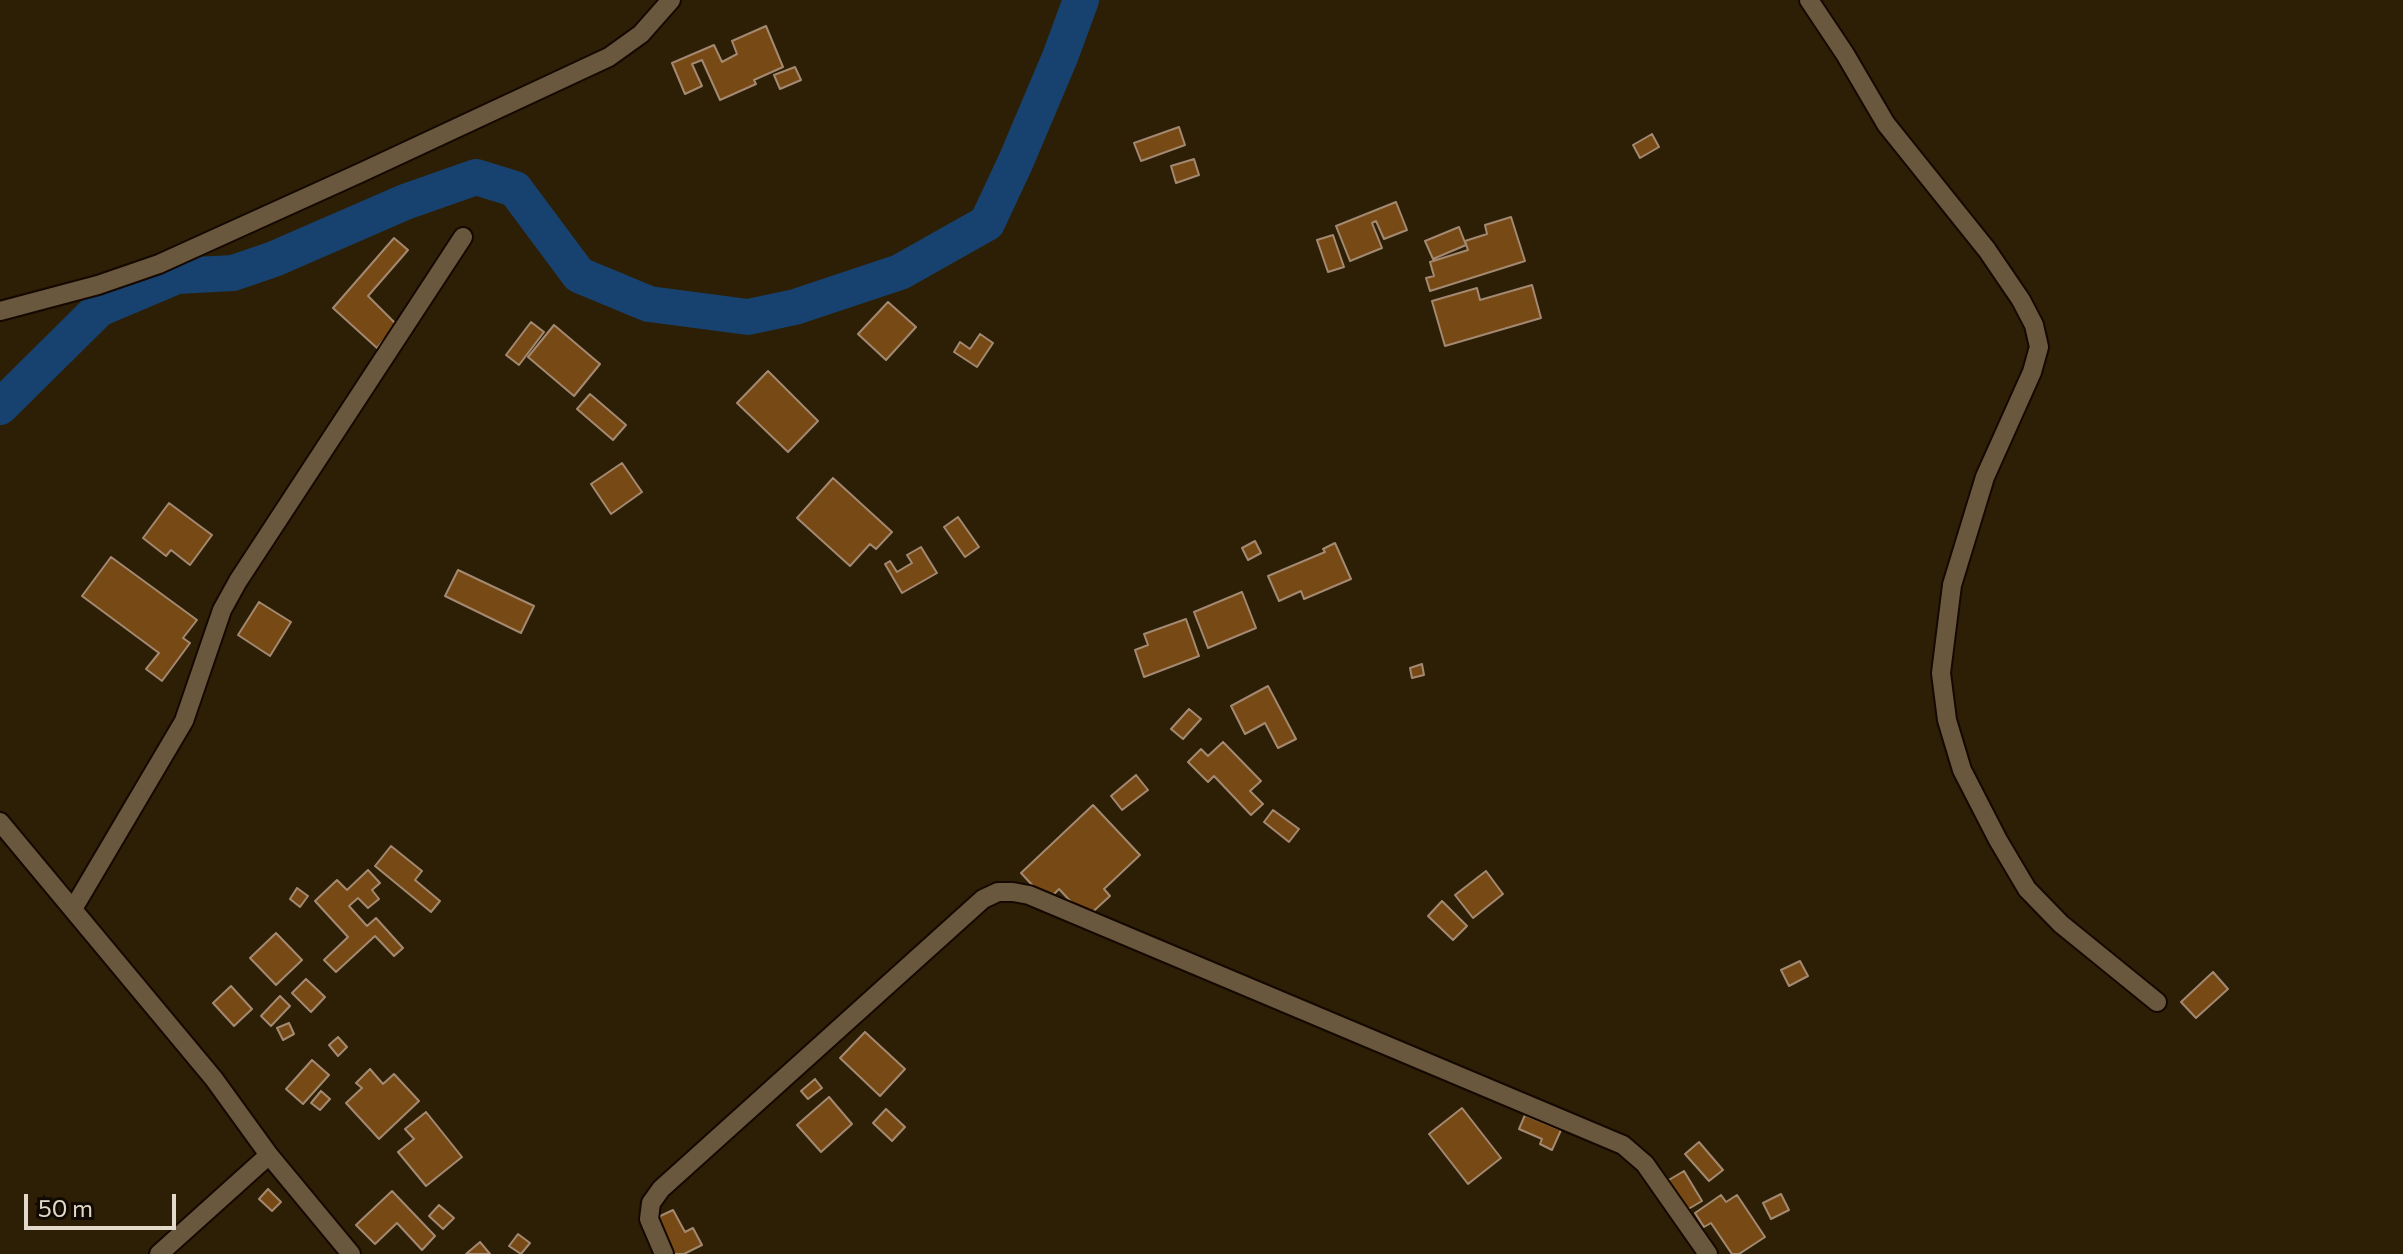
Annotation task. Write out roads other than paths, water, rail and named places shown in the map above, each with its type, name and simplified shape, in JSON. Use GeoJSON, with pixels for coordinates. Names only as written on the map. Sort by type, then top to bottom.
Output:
{"type":"FeatureCollection","features":[{"type":"Feature","properties":{"kind":"street"},"geometry":{"type":"LineString","coordinates":[[0,311],[98,285],[159,264],[360,173],[609,57],[641,34],[671,0]]}},
{"type":"Feature","properties":{"kind":"street"},"geometry":{"type":"LineString","coordinates":[[1809,0],[1886,124],[1987,250],[2021,300],[2034,325],[2039,347],[2032,372],[1985,477],[1952,585],[1941,673],[1947,720],[1962,770],[2027,889],[2061,924],[2157,1002]]}},
{"type":"Feature","properties":{"kind":"street"},"geometry":{"type":"LineString","coordinates":[[73,909],[184,721],[222,610],[238,581],[463,237]]}},
{"type":"Feature","properties":{"kind":"street"},"geometry":{"type":"LineString","coordinates":[[0,822],[214,1079],[269,1155],[351,1254]]}},
{"type":"Feature","properties":{"kind":"street"},"geometry":{"type":"LineString","coordinates":[[664,1254],[649,1219],[651,1203],[661,1189],[983,899],[998,892],[1013,892],[1029,895],[1623,1145],[1645,1164],[1708,1254]]}},
{"type":"Feature","properties":{"kind":"street"},"geometry":{"type":"LineString","coordinates":[[159,1254],[269,1155]]}},
{"type":"Feature","properties":{"kind":"waterway"},"geometry":{"type":"LineString","coordinates":[[0,407],[99,309],[177,276],[233,273],[274,259],[405,202],[476,177],[515,189],[579,275],[649,304],[748,317],[795,307],[900,272],[987,223],[1060,57],[1081,0]]}}]}
